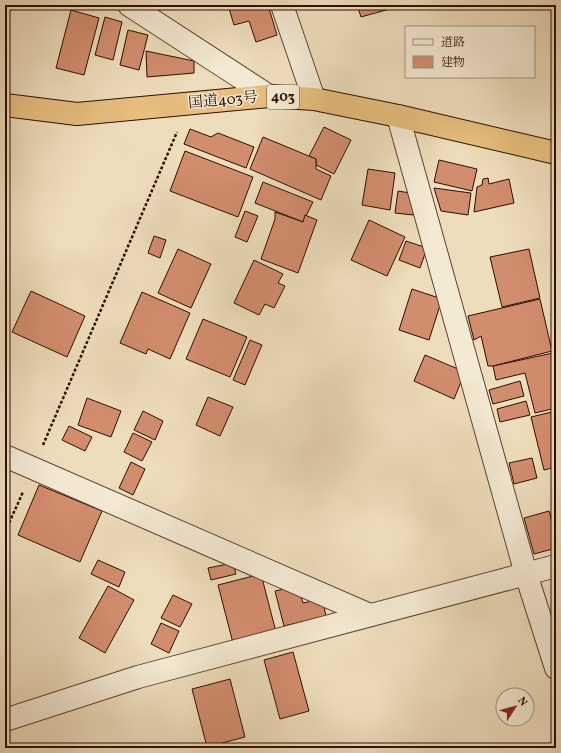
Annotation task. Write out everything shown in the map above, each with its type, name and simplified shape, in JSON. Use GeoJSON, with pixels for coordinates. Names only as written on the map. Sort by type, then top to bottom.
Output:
{"type":"FeatureCollection","features":[{"type":"Feature","properties":{"kind":"highway","name":"国道403号"},"geometry":{"type":"LineString","coordinates":[[5,105],[77,114],[269,96],[314,98],[556,153]]}},
{"type":"Feature","properties":{"kind":"street"},"geometry":{"type":"LineString","coordinates":[[129,5],[269,96]]}},
{"type":"Feature","properties":{"kind":"street"},"geometry":{"type":"LineString","coordinates":[[282,5],[314,98]]}},
{"type":"Feature","properties":{"kind":"street"},"geometry":{"type":"LineString","coordinates":[[398,116],[526,574],[556,668]]}},
{"type":"Feature","properties":{"kind":"street"},"geometry":{"type":"LineString","coordinates":[[5,456],[370,615]]}},
{"type":"Feature","properties":{"kind":"street"},"geometry":{"type":"LineString","coordinates":[[5,720],[138,677],[556,566]]}},
{"type":"Feature","properties":{"kind":"path"},"geometry":{"type":"LineString","coordinates":[[5,532],[189,104]]}},
{"type":"Feature","properties":{"kind":"building"},"geometry":{"type":"Polygon","coordinates":[[[228,5],[268,5],[277,35],[256,42],[249,21],[234,25],[228,5]]]}},
{"type":"Feature","properties":{"kind":"building"},"geometry":{"type":"Polygon","coordinates":[[[357,5],[397,5],[397,7],[361,17],[357,5]]]}},
{"type":"Feature","properties":{"kind":"building"},"geometry":{"type":"Polygon","coordinates":[[[71,10],[99,18],[84,75],[56,68],[71,10]]]}},
{"type":"Feature","properties":{"kind":"building"},"geometry":{"type":"Polygon","coordinates":[[[105,17],[122,22],[113,60],[95,55],[105,17]]]}},
{"type":"Feature","properties":{"kind":"building"},"geometry":{"type":"Polygon","coordinates":[[[128,30],[148,35],[139,70],[120,65],[128,30]]]}},
{"type":"Feature","properties":{"kind":"building"},"geometry":{"type":"Polygon","coordinates":[[[146,51],[194,61],[194,73],[147,77],[146,51]]]}},
{"type":"Feature","properties":{"kind":"building"},"geometry":{"type":"Polygon","coordinates":[[[324,127],[351,140],[334,174],[316,165],[316,159],[309,156],[324,127]]]}},
{"type":"Feature","properties":{"kind":"building"},"geometry":{"type":"Polygon","coordinates":[[[190,129],[211,137],[218,133],[254,147],[246,168],[184,144],[190,129]]]}},
{"type":"Feature","properties":{"kind":"building"},"geometry":{"type":"Polygon","coordinates":[[[263,137],[316,159],[316,169],[331,176],[321,200],[250,169],[263,137]]]}},
{"type":"Feature","properties":{"kind":"building"},"geometry":{"type":"Polygon","coordinates":[[[185,151],[253,177],[238,217],[170,191],[185,151]]]}},
{"type":"Feature","properties":{"kind":"building"},"geometry":{"type":"Polygon","coordinates":[[[439,160],[477,169],[472,191],[434,182],[439,160]]]}},
{"type":"Feature","properties":{"kind":"building"},"geometry":{"type":"Polygon","coordinates":[[[368,169],[395,173],[390,210],[362,205],[368,169]]]}},
{"type":"Feature","properties":{"kind":"building"},"geometry":{"type":"Polygon","coordinates":[[[488,178],[489,184],[509,179],[514,203],[474,212],[477,187],[482,185],[483,179],[488,178]]]}},
{"type":"Feature","properties":{"kind":"building"},"geometry":{"type":"Polygon","coordinates":[[[263,182],[313,202],[303,222],[255,203],[263,182]]]}},
{"type":"Feature","properties":{"kind":"building"},"geometry":{"type":"Polygon","coordinates":[[[434,188],[471,193],[468,215],[441,211],[434,188]]]}},
{"type":"Feature","properties":{"kind":"building"},"geometry":{"type":"Polygon","coordinates":[[[398,191],[416,194],[413,215],[395,213],[398,191]]]}},
{"type":"Feature","properties":{"kind":"building"},"geometry":{"type":"Polygon","coordinates":[[[245,211],[258,216],[247,242],[235,237],[245,211]]]}},
{"type":"Feature","properties":{"kind":"building"},"geometry":{"type":"Polygon","coordinates":[[[275,212],[303,222],[305,215],[317,220],[298,273],[261,259],[275,219],[275,212]]]}},
{"type":"Feature","properties":{"kind":"building"},"geometry":{"type":"Polygon","coordinates":[[[369,220],[405,237],[387,276],[351,260],[369,220]]]}},
{"type":"Feature","properties":{"kind":"building"},"geometry":{"type":"Polygon","coordinates":[[[154,236],[166,240],[160,258],[148,253],[154,236]]]}},
{"type":"Feature","properties":{"kind":"building"},"geometry":{"type":"Polygon","coordinates":[[[406,241],[427,248],[420,268],[399,260],[406,241]]]}},
{"type":"Feature","properties":{"kind":"building"},"geometry":{"type":"Polygon","coordinates":[[[178,249],[211,264],[191,308],[158,293],[178,249]]]}},
{"type":"Feature","properties":{"kind":"building"},"geometry":{"type":"Polygon","coordinates":[[[529,249],[540,298],[502,307],[490,257],[529,249]]]}},
{"type":"Feature","properties":{"kind":"building"},"geometry":{"type":"Polygon","coordinates":[[[254,260],[283,274],[278,283],[285,286],[274,308],[265,304],[259,315],[234,303],[254,260]]]}},
{"type":"Feature","properties":{"kind":"building"},"geometry":{"type":"Polygon","coordinates":[[[412,289],[442,299],[429,340],[399,330],[412,289]]]}},
{"type":"Feature","properties":{"kind":"building"},"geometry":{"type":"Polygon","coordinates":[[[31,291],[85,316],[67,357],[12,332],[31,291]]]}},
{"type":"Feature","properties":{"kind":"building"},"geometry":{"type":"Polygon","coordinates":[[[142,292],[190,313],[170,359],[148,349],[146,354],[120,343],[142,292]]]}},
{"type":"Feature","properties":{"kind":"building"},"geometry":{"type":"Polygon","coordinates":[[[540,299],[552,351],[488,366],[481,336],[474,340],[468,316],[540,299]]]}},
{"type":"Feature","properties":{"kind":"building"},"geometry":{"type":"Polygon","coordinates":[[[203,319],[247,337],[230,377],[186,359],[203,319]]]}},
{"type":"Feature","properties":{"kind":"building"},"geometry":{"type":"Polygon","coordinates":[[[250,340],[262,345],[245,385],[233,380],[250,340]]]}},
{"type":"Feature","properties":{"kind":"building"},"geometry":{"type":"Polygon","coordinates":[[[553,353],[556,364],[556,408],[535,413],[525,373],[496,380],[493,366],[553,353]]]}},
{"type":"Feature","properties":{"kind":"building"},"geometry":{"type":"Polygon","coordinates":[[[425,355],[465,372],[454,399],[414,381],[425,355]]]}},
{"type":"Feature","properties":{"kind":"building"},"geometry":{"type":"Polygon","coordinates":[[[520,381],[524,396],[493,404],[489,390],[520,381]]]}},
{"type":"Feature","properties":{"kind":"building"},"geometry":{"type":"Polygon","coordinates":[[[208,397],[233,407],[220,436],[196,425],[208,397]]]}},
{"type":"Feature","properties":{"kind":"building"},"geometry":{"type":"Polygon","coordinates":[[[87,398],[121,411],[111,437],[78,425],[87,398]]]}},
{"type":"Feature","properties":{"kind":"building"},"geometry":{"type":"Polygon","coordinates":[[[526,401],[530,415],[500,422],[497,409],[526,401]]]}},
{"type":"Feature","properties":{"kind":"building"},"geometry":{"type":"Polygon","coordinates":[[[143,411],[163,421],[155,440],[134,430],[143,411]]]}},
{"type":"Feature","properties":{"kind":"building"},"geometry":{"type":"Polygon","coordinates":[[[556,411],[556,467],[544,470],[531,417],[556,411]]]}},
{"type":"Feature","properties":{"kind":"building"},"geometry":{"type":"Polygon","coordinates":[[[69,426],[92,437],[85,451],[62,440],[69,426]]]}},
{"type":"Feature","properties":{"kind":"building"},"geometry":{"type":"Polygon","coordinates":[[[133,433],[152,442],[142,461],[124,452],[133,433]]]}},
{"type":"Feature","properties":{"kind":"building"},"geometry":{"type":"Polygon","coordinates":[[[532,458],[537,478],[514,484],[509,463],[532,458]]]}},
{"type":"Feature","properties":{"kind":"building"},"geometry":{"type":"Polygon","coordinates":[[[131,462],[145,469],[133,495],[119,488],[131,462]]]}},
{"type":"Feature","properties":{"kind":"building"},"geometry":{"type":"Polygon","coordinates":[[[39,485],[102,511],[80,562],[18,535],[39,485]]]}},
{"type":"Feature","properties":{"kind":"building"},"geometry":{"type":"Polygon","coordinates":[[[549,511],[556,537],[556,548],[534,554],[524,518],[549,511]]]}},
{"type":"Feature","properties":{"kind":"building"},"geometry":{"type":"Polygon","coordinates":[[[98,560],[125,572],[119,587],[91,574],[98,560]]]}},
{"type":"Feature","properties":{"kind":"building"},"geometry":{"type":"Polygon","coordinates":[[[233,563],[236,574],[211,580],[208,568],[233,563]]]}},
{"type":"Feature","properties":{"kind":"building"},"geometry":{"type":"Polygon","coordinates":[[[261,574],[276,632],[233,643],[218,585],[261,574]]]}},
{"type":"Feature","properties":{"kind":"building"},"geometry":{"type":"Polygon","coordinates":[[[108,586],[134,600],[105,653],[79,638],[108,586]]]}},
{"type":"Feature","properties":{"kind":"building"},"geometry":{"type":"Polygon","coordinates":[[[298,586],[303,603],[322,599],[326,616],[284,626],[275,591],[298,586]]]}},
{"type":"Feature","properties":{"kind":"building"},"geometry":{"type":"Polygon","coordinates":[[[173,595],[192,604],[180,627],[161,618],[173,595]]]}},
{"type":"Feature","properties":{"kind":"building"},"geometry":{"type":"Polygon","coordinates":[[[161,623],[179,631],[169,653],[151,644],[161,623]]]}},
{"type":"Feature","properties":{"kind":"building"},"geometry":{"type":"Polygon","coordinates":[[[293,652],[309,711],[280,719],[264,660],[293,652]]]}},
{"type":"Feature","properties":{"kind":"building"},"geometry":{"type":"Polygon","coordinates":[[[230,679],[245,737],[207,747],[192,689],[230,679]]]}}]}
